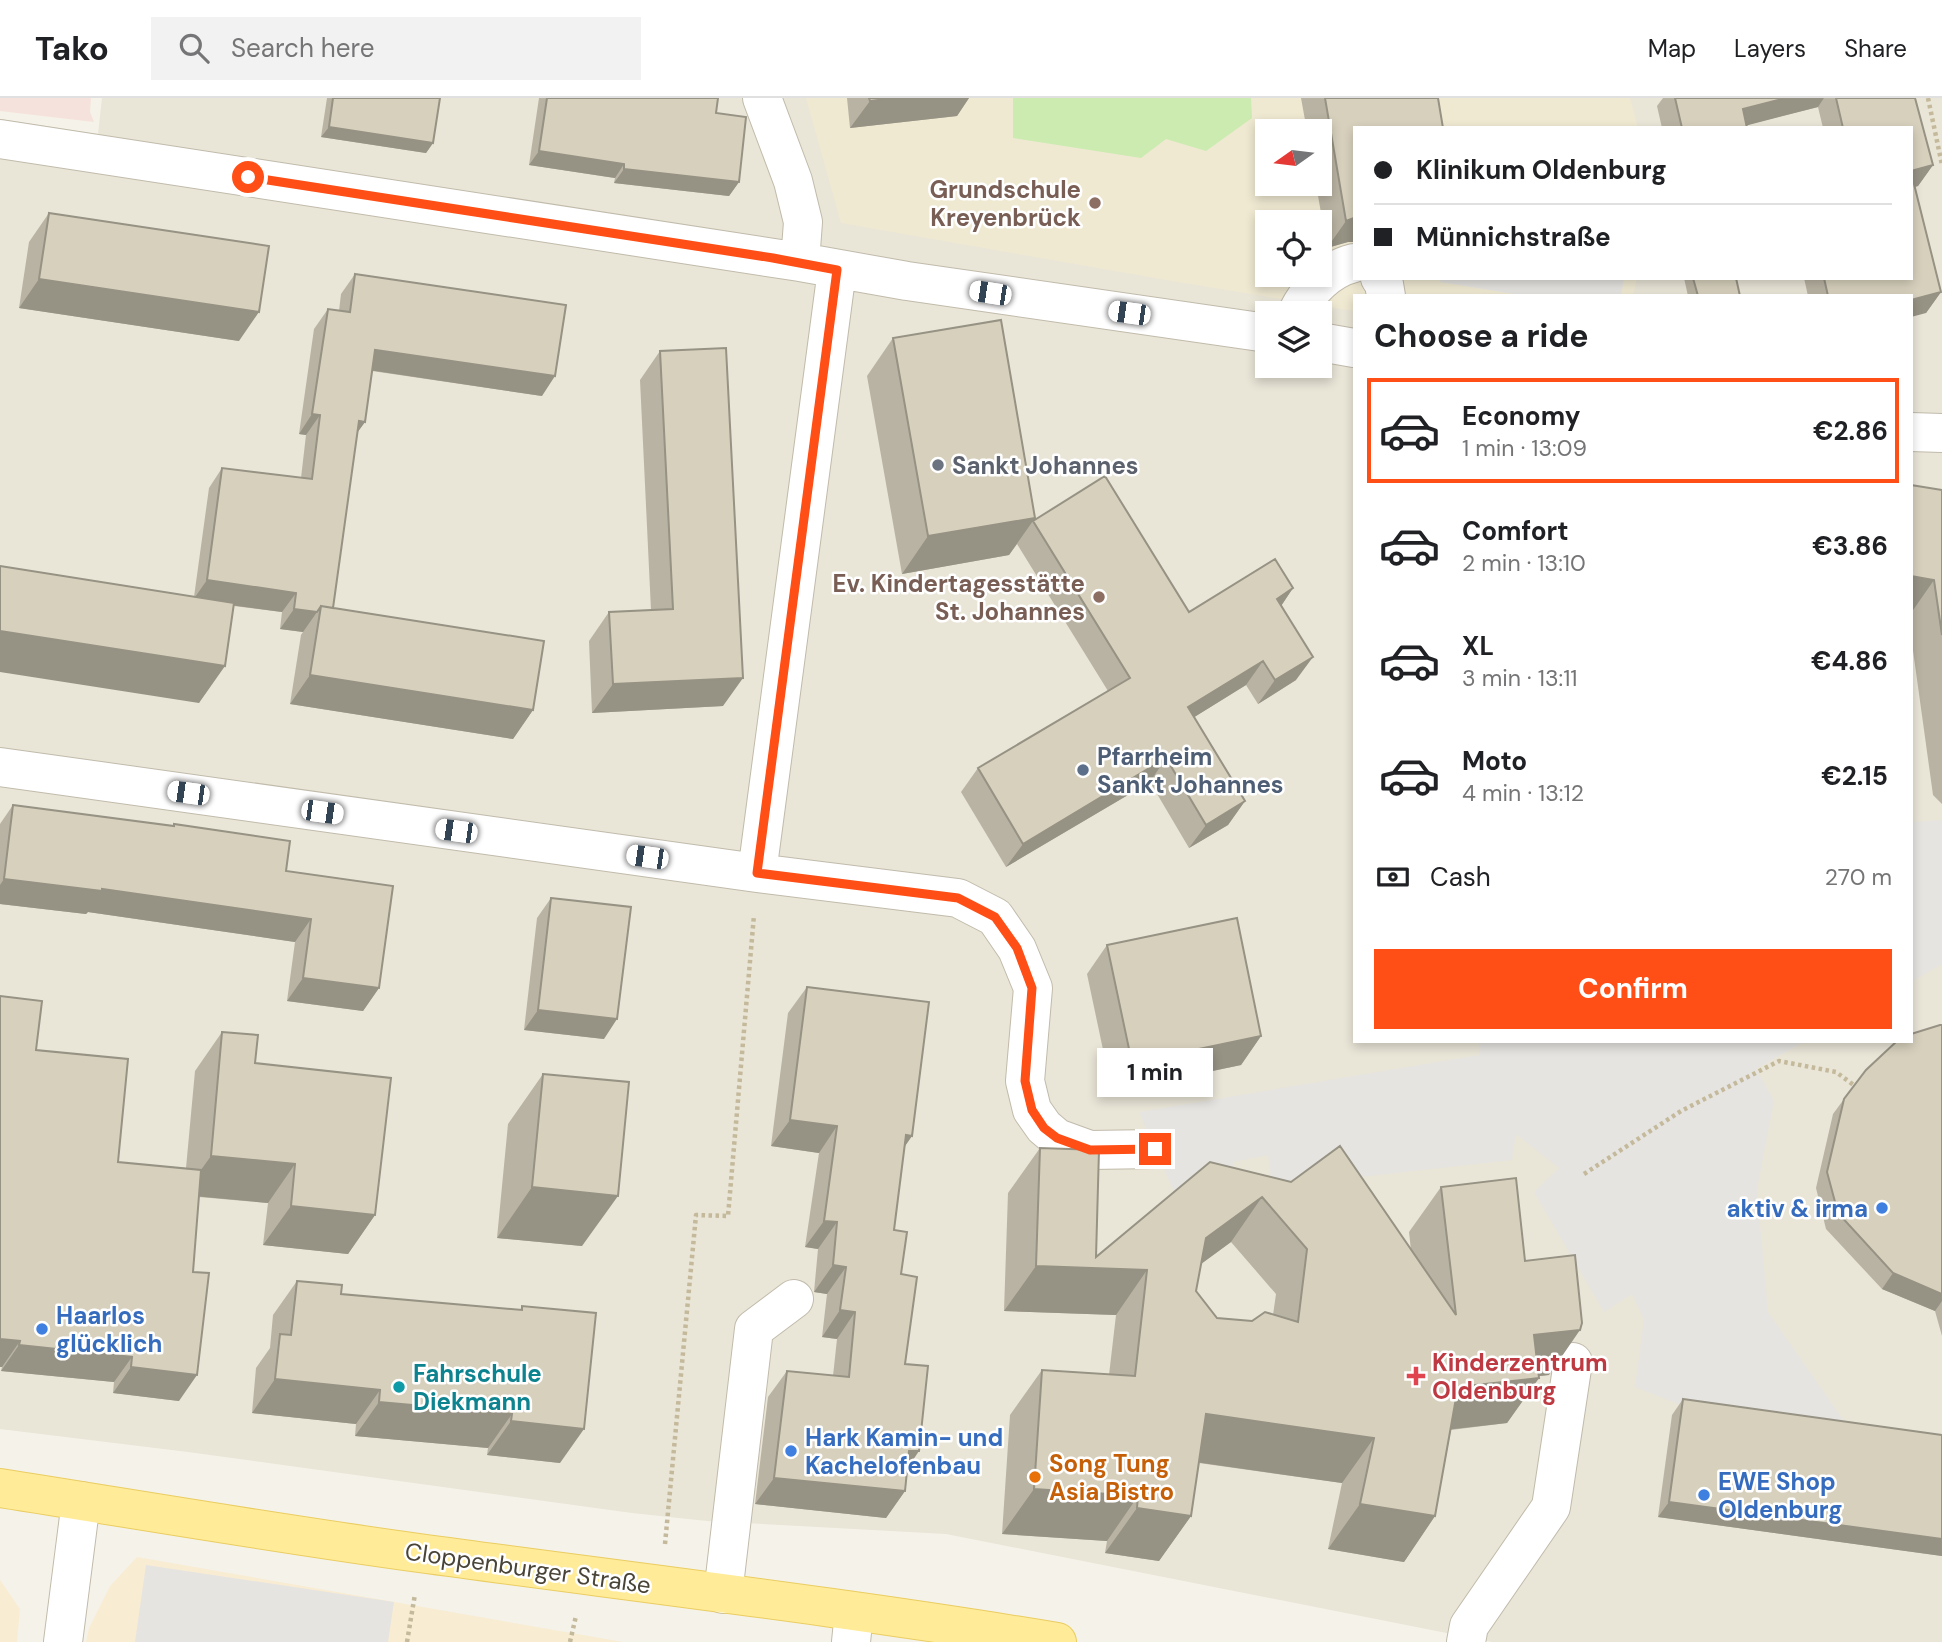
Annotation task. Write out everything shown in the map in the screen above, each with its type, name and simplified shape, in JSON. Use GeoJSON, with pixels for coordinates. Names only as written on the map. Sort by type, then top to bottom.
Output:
{"type":"FeatureCollection","features":[{"type":"Feature","properties":{"kind":"main road","name":"Cloppenburger Straße"},"geometry":{"type":"LineString","coordinates":[[0,1488],[395,1550],[723,1594],[852,1627],[1058,1642]]}},
{"type":"Feature","properties":{"kind":"street"},"geometry":{"type":"LineString","coordinates":[[762,98],[793,181],[803,222],[800,262]]}},
{"type":"Feature","properties":{"kind":"street"},"geometry":{"type":"LineString","coordinates":[[0,139],[800,262],[837,270],[1255,331]]}},
{"type":"Feature","properties":{"kind":"street"},"geometry":{"type":"LineString","coordinates":[[1303,301],[1319,283],[1340,268],[1353,263]]}},
{"type":"Feature","properties":{"kind":"street"},"geometry":{"type":"LineString","coordinates":[[757,873],[837,270]]}},
{"type":"Feature","properties":{"kind":"street"},"geometry":{"type":"LineString","coordinates":[[1332,344],[1353,348]]}},
{"type":"Feature","properties":{"kind":"street"},"geometry":{"type":"LineString","coordinates":[[1913,432],[1942,433]]}},
{"type":"Feature","properties":{"kind":"street"},"geometry":{"type":"LineString","coordinates":[[0,767],[757,873],[958,898],[995,917],[1017,948],[1032,988],[1025,1081],[1032,1110],[1044,1128],[1057,1138],[1090,1150],[1155,1149]]}},
{"type":"Feature","properties":{"kind":"street"},"geometry":{"type":"LineString","coordinates":[[723,1594],[754,1329],[794,1299]]}},
{"type":"Feature","properties":{"kind":"street"},"geometry":{"type":"LineString","coordinates":[[1466,1642],[1469,1626],[1551,1507],[1573,1362]]}},
{"type":"Feature","properties":{"kind":"street"},"geometry":{"type":"LineString","coordinates":[[63,1642],[81,1501]]}},
{"type":"Feature","properties":{"kind":"path"},"geometry":{"type":"LineString","coordinates":[[1928,98],[1942,165]]}},
{"type":"Feature","properties":{"kind":"path"},"geometry":{"type":"LineString","coordinates":[[728,1550],[664,1543],[696,1214],[728,1216],[757,873]]}},
{"type":"Feature","properties":{"kind":"path"},"geometry":{"type":"LineString","coordinates":[[1584,1174],[1681,1111],[1779,1060],[1836,1072],[1855,1086]]}},
{"type":"Feature","properties":{"kind":"shaded area"},"geometry":{"type":"Polygon","coordinates":[[[0,98],[91,98],[90,112],[94,122],[0,111],[0,98]]]}},
{"type":"Feature","properties":{"kind":"shaded area"},"geometry":{"type":"Polygon","coordinates":[[[102,98],[1942,98],[1942,1642],[1492,1642],[946,1534],[707,1521],[632,1513],[0,1429],[0,119],[98,134],[102,98]]]}},
{"type":"Feature","properties":{"kind":"shaded area","name":"Grundschule Kreyenbrück"},"geometry":{"type":"Polygon","coordinates":[[[806,98],[1630,98],[1637,126],[1353,126],[1353,280],[1637,280],[1633,294],[1353,294],[1353,311],[1332,307],[1332,301],[1293,301],[841,223],[806,98]]]}},
{"type":"Feature","properties":{"kind":"shaded area"},"geometry":{"type":"Polygon","coordinates":[[[1624,280],[1621,294],[1514,294],[1440,282],[1624,280]]]}},
{"type":"Feature","properties":{"kind":"shaded area"},"geometry":{"type":"Polygon","coordinates":[[[1942,820],[1942,964],[1913,981],[1913,822],[1942,820]]]}},
{"type":"Feature","properties":{"kind":"shaded area"},"geometry":{"type":"Polygon","coordinates":[[[1479,1043],[1802,1043],[1756,1069],[1774,1101],[1757,1189],[1768,1312],[1851,1431],[1704,1414],[1635,1387],[1644,1320],[1632,1294],[1604,1312],[1534,1192],[1559,1168],[1516,1134],[1512,1160],[1272,1187],[1268,1155],[1233,1162],[1236,1190],[1175,1194],[1139,1112],[1479,1055],[1479,1043]]]}},
{"type":"Feature","properties":{"kind":"shaded area"},"geometry":{"type":"Polygon","coordinates":[[[137,1557],[623,1642],[86,1642],[89,1628],[110,1586],[137,1557]]]}},
{"type":"Feature","properties":{"kind":"shaded area"},"geometry":{"type":"Polygon","coordinates":[[[146,1565],[394,1602],[388,1642],[135,1642],[146,1565]]]}},
{"type":"Feature","properties":{"kind":"shaded area"},"geometry":{"type":"Polygon","coordinates":[[[0,1580],[20,1609],[17,1642],[0,1642],[0,1580]]]}},
{"type":"Feature","properties":{"kind":"green space"},"geometry":{"type":"Polygon","coordinates":[[[1013,98],[1251,98],[1252,118],[1206,151],[1166,139],[1141,158],[1013,138],[1013,98]]]}},
{"type":"Feature","properties":{"kind":"building"},"geometry":{"type":"Polygon","coordinates":[[[333,98],[440,98],[433,143],[329,127],[333,98]]]}},
{"type":"Feature","properties":{"kind":"building"},"geometry":{"type":"Polygon","coordinates":[[[547,98],[718,98],[716,113],[746,117],[739,182],[624,169],[624,164],[539,151],[547,98]]]}},
{"type":"Feature","properties":{"kind":"building"},"geometry":{"type":"Polygon","coordinates":[[[869,98],[894,98],[870,101],[869,98]]]}},
{"type":"Feature","properties":{"kind":"building"},"geometry":{"type":"Polygon","coordinates":[[[1325,98],[1438,98],[1443,126],[1353,126],[1353,218],[1346,221],[1332,139],[1332,119],[1329,119],[1325,98]]]}},
{"type":"Feature","properties":{"kind":"building"},"geometry":{"type":"Polygon","coordinates":[[[1675,98],[1786,98],[1743,109],[1747,126],[1682,126],[1675,98]]]}},
{"type":"Feature","properties":{"kind":"building"},"geometry":{"type":"Polygon","coordinates":[[[1836,98],[1915,98],[1933,165],[1913,170],[1913,126],[1843,126],[1836,98]]]}},
{"type":"Feature","properties":{"kind":"building"},"geometry":{"type":"Polygon","coordinates":[[[1913,180],[1941,292],[1913,299],[1913,294],[1828,294],[1824,280],[1913,280],[1913,180]]]}},
{"type":"Feature","properties":{"kind":"building"},"geometry":{"type":"Polygon","coordinates":[[[49,213],[269,246],[259,312],[39,279],[49,213]]]}},
{"type":"Feature","properties":{"kind":"building"},"geometry":{"type":"Polygon","coordinates":[[[355,274],[566,305],[555,376],[375,350],[365,422],[359,421],[333,608],[321,606],[317,612],[294,609],[296,593],[207,580],[222,468],[312,479],[320,415],[312,414],[328,309],[350,312],[355,274]]]}},
{"type":"Feature","properties":{"kind":"building"},"geometry":{"type":"Polygon","coordinates":[[[1694,280],[1736,280],[1740,294],[1697,294],[1694,280]]]}},
{"type":"Feature","properties":{"kind":"building"},"geometry":{"type":"Polygon","coordinates":[[[1001,320],[1035,518],[928,536],[893,338],[1001,320]]]}},
{"type":"Feature","properties":{"kind":"building"},"geometry":{"type":"Polygon","coordinates":[[[726,348],[743,678],[613,684],[609,612],[673,609],[660,351],[726,348]]]}},
{"type":"Feature","properties":{"kind":"building"},"geometry":{"type":"Polygon","coordinates":[[[1105,476],[1189,612],[1275,559],[1293,588],[1277,599],[1313,657],[1275,680],[1263,661],[1188,707],[1245,801],[1206,825],[1166,758],[1023,844],[978,768],[1130,678],[1033,521],[1105,476]]]}},
{"type":"Feature","properties":{"kind":"building"},"geometry":{"type":"Polygon","coordinates":[[[1913,485],[1942,490],[1942,635],[1934,580],[1913,576],[1913,485]]]}},
{"type":"Feature","properties":{"kind":"building"},"geometry":{"type":"Polygon","coordinates":[[[0,566],[234,603],[225,666],[0,631],[0,566]]]}},
{"type":"Feature","properties":{"kind":"building"},"geometry":{"type":"Polygon","coordinates":[[[321,606],[544,641],[533,710],[310,675],[321,606]]]}},
{"type":"Feature","properties":{"kind":"building"},"geometry":{"type":"Polygon","coordinates":[[[13,805],[290,841],[286,871],[393,886],[379,988],[303,978],[311,919],[102,889],[4,879],[13,805]]]}},
{"type":"Feature","properties":{"kind":"building"},"geometry":{"type":"Polygon","coordinates":[[[551,898],[631,907],[617,1019],[538,1010],[551,898]]]}},
{"type":"Feature","properties":{"kind":"building"},"geometry":{"type":"Polygon","coordinates":[[[1237,918],[1261,1036],[1132,1063],[1107,945],[1237,918]]]}},
{"type":"Feature","properties":{"kind":"building"},"geometry":{"type":"Polygon","coordinates":[[[807,987],[929,1002],[912,1136],[906,1135],[894,1230],[907,1232],[901,1274],[917,1277],[905,1364],[928,1366],[919,1451],[909,1451],[905,1491],[774,1478],[787,1371],[849,1377],[855,1312],[840,1310],[846,1267],[833,1265],[837,1222],[824,1221],[837,1126],[790,1120],[807,987]]]}},
{"type":"Feature","properties":{"kind":"building"},"geometry":{"type":"Polygon","coordinates":[[[0,996],[42,1001],[36,1050],[128,1059],[118,1162],[201,1170],[193,1272],[209,1273],[197,1375],[131,1367],[132,1357],[19,1345],[20,1341],[0,1339],[0,996]]]}},
{"type":"Feature","properties":{"kind":"building","name":"aktiv & irma"},"geometry":{"type":"Polygon","coordinates":[[[1942,1025],[1942,1294],[1893,1273],[1838,1213],[1827,1172],[1844,1099],[1866,1070],[1895,1043],[1913,1043],[1913,1033],[1942,1025]]]}},
{"type":"Feature","properties":{"kind":"building"},"geometry":{"type":"Polygon","coordinates":[[[222,1032],[258,1035],[255,1063],[391,1078],[375,1215],[291,1206],[295,1164],[211,1156],[222,1032]]]}},
{"type":"Feature","properties":{"kind":"building"},"geometry":{"type":"Polygon","coordinates":[[[543,1074],[629,1082],[618,1196],[532,1187],[543,1074]]]}},
{"type":"Feature","properties":{"kind":"building"},"geometry":{"type":"Polygon","coordinates":[[[1340,1146],[1456,1315],[1441,1187],[1516,1178],[1525,1261],[1575,1255],[1582,1323],[1580,1330],[1534,1335],[1539,1378],[1458,1387],[1435,1516],[1360,1504],[1374,1438],[1206,1414],[1191,1516],[1137,1508],[1138,1496],[1034,1489],[1042,1370],[1135,1376],[1147,1270],[1036,1266],[1040,1148],[1099,1150],[1096,1257],[1210,1162],[1291,1182],[1340,1146]],[[1262,1197],[1206,1238],[1196,1291],[1217,1318],[1252,1321],[1265,1312],[1298,1322],[1307,1249],[1262,1197]]]}},
{"type":"Feature","properties":{"kind":"building"},"geometry":{"type":"Polygon","coordinates":[[[297,1281],[342,1285],[341,1294],[522,1310],[522,1306],[596,1313],[584,1429],[511,1421],[512,1414],[379,1402],[380,1390],[275,1379],[280,1334],[291,1335],[297,1281]]]}},
{"type":"Feature","properties":{"kind":"building"},"geometry":{"type":"Polygon","coordinates":[[[1683,1399],[1942,1435],[1942,1539],[1669,1502],[1683,1399]]]}},
{"type":"Feature","properties":{"kind":"place","name":"Grundschule Kreyenbrück"},"geometry":{"type":"Point","coordinates":[1095,203]}},
{"type":"Feature","properties":{"kind":"place","name":"Sankt Johannes"},"geometry":{"type":"Point","coordinates":[938,465]}},
{"type":"Feature","properties":{"kind":"place","name":"Ev. Kindertagesstätte St. Johannes"},"geometry":{"type":"Point","coordinates":[1099,597]}},
{"type":"Feature","properties":{"kind":"place","name":"Pfarrheim Sankt Johannes"},"geometry":{"type":"Point","coordinates":[1083,770]}},
{"type":"Feature","properties":{"kind":"place","name":"aktiv & irma"},"geometry":{"type":"Point","coordinates":[1882,1208]}},
{"type":"Feature","properties":{"kind":"place","name":"Haarlos glücklich"},"geometry":{"type":"Point","coordinates":[42,1329]}},
{"type":"Feature","properties":{"kind":"place","name":"Kinderzentrum Oldenburg"},"geometry":{"type":"Point","coordinates":[1416,1376]}},
{"type":"Feature","properties":{"kind":"place","name":"Fahrschule Diekmann"},"geometry":{"type":"Point","coordinates":[399,1387]}},
{"type":"Feature","properties":{"kind":"place","name":"Hark Kamin- und Kachelofenbau"},"geometry":{"type":"Point","coordinates":[791,1451]}},
{"type":"Feature","properties":{"kind":"place","name":"Song Tung Asia Bistro"},"geometry":{"type":"Point","coordinates":[1035,1477]}},
{"type":"Feature","properties":{"kind":"place","name":"EWE Shop Oldenburg"},"geometry":{"type":"Point","coordinates":[1704,1495]}},
{"type":"Feature","properties":{"kind":"route"},"geometry":{"type":"LineString","coordinates":[[248,177],[800,262],[837,270],[757,873],[958,898],[995,917],[1017,948],[1032,988],[1025,1081],[1032,1110],[1044,1128],[1057,1138],[1090,1150],[1155,1149]]}}]}
